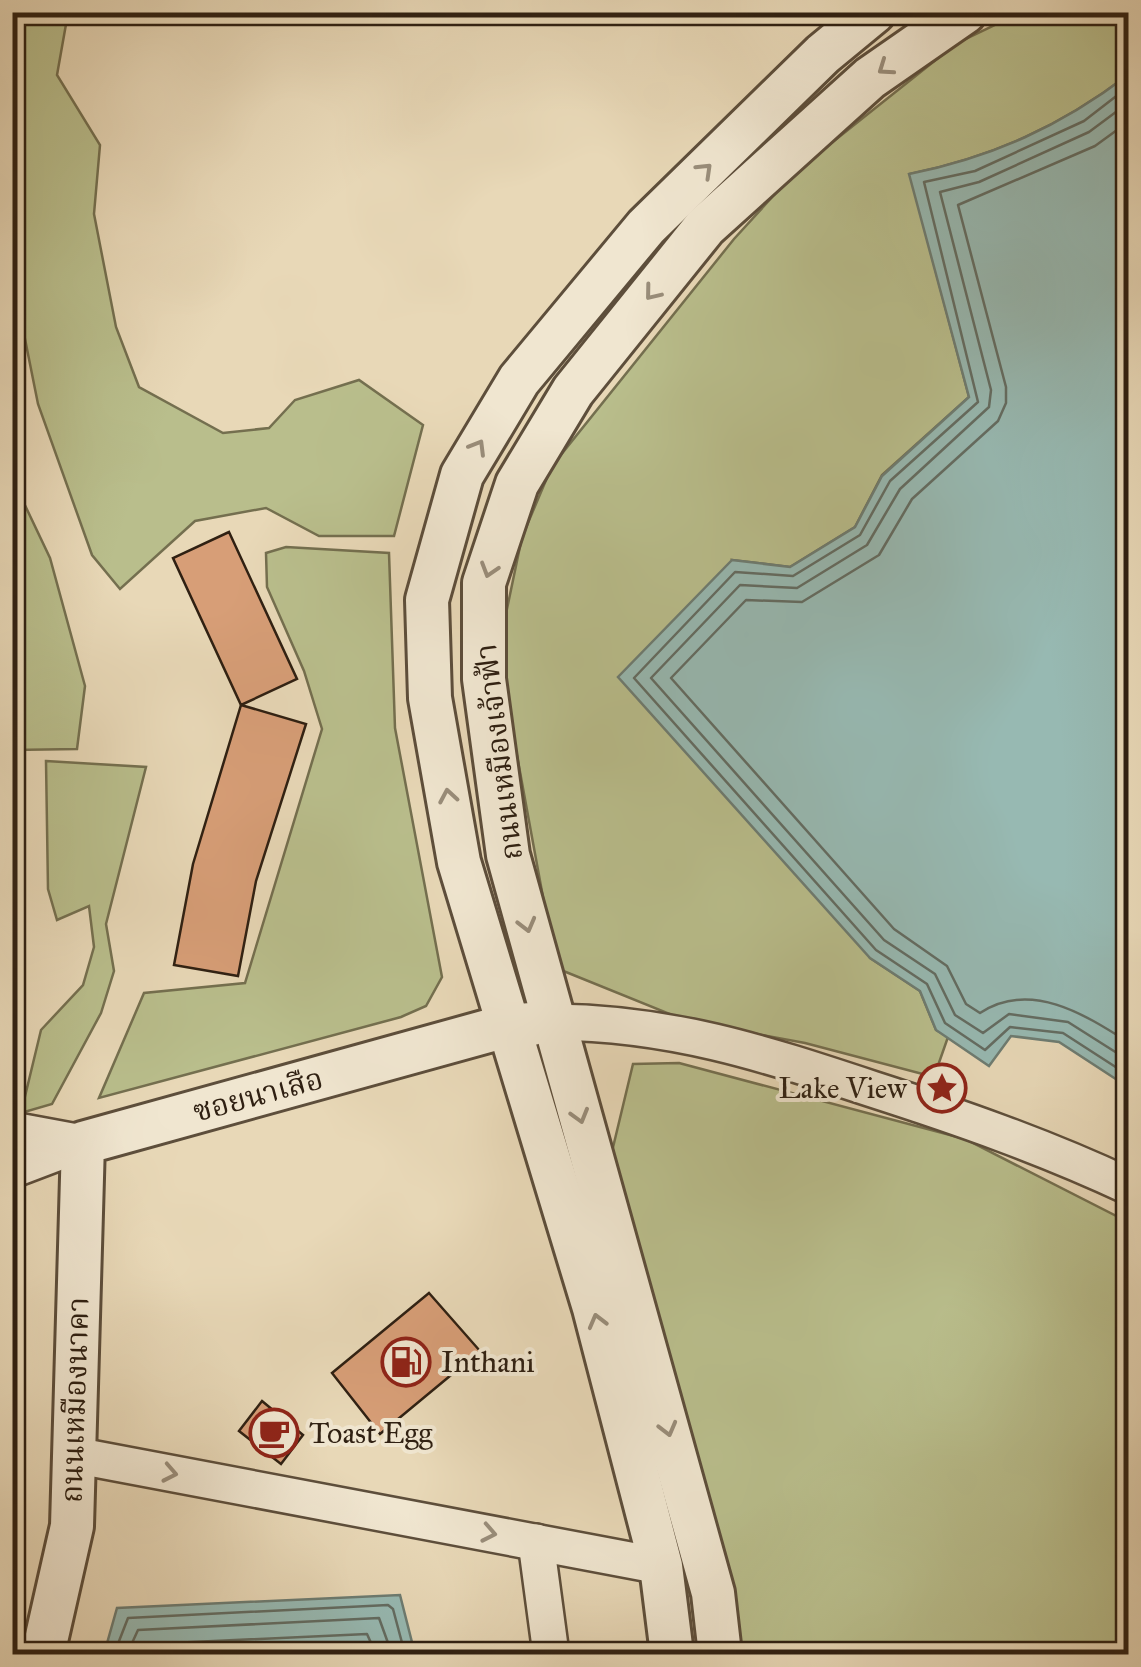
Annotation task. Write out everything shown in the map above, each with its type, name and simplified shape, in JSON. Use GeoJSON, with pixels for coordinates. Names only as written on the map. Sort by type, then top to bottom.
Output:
{"type":"FeatureCollection","features":[{"type":"Feature","properties":{"kind":"street","name":"ถนนเหมืองเจ้าฟ้า"},"geometry":{"type":"LineString","coordinates":[[672,1654],[661,1566],[594,1308],[459,862],[430,698],[427,600],[462,474],[518,380],[646,227],[823,54],[874,12]]}},
{"type":"Feature","properties":{"kind":"street","name":"ถนนเหมืองเจ้าฟ้า"},"geometry":{"type":"LineString","coordinates":[[720,1654],[713,1594],[508,855],[484,679],[484,583],[517,484],[573,391],[705,227],[870,78],[965,12]]}},
{"type":"Feature","properties":{"kind":"street"},"geometry":{"type":"LineString","coordinates":[[459,862],[508,855]]}},
{"type":"Feature","properties":{"kind":"street"},"geometry":{"type":"LineString","coordinates":[[553,1022],[620,1023],[728,1042],[1048,1150],[1128,1186]]}},
{"type":"Feature","properties":{"kind":"street","name":"ซอยนาเสือ"},"geometry":{"type":"LineString","coordinates":[[12,1170],[83,1143],[506,1026],[553,1022]]}},
{"type":"Feature","properties":{"kind":"street"},"geometry":{"type":"LineString","coordinates":[[12,1130],[83,1143]]}},
{"type":"Feature","properties":{"kind":"street","name":"ถนนเหมืองนาคา"},"geometry":{"type":"LineString","coordinates":[[43,1654],[72,1526],[83,1143]]}},
{"type":"Feature","properties":{"kind":"street"},"geometry":{"type":"LineString","coordinates":[[74,1455],[661,1566]]}},
{"type":"Feature","properties":{"kind":"street"},"geometry":{"type":"LineString","coordinates":[[536,1542],[552,1654]]}},
{"type":"Feature","properties":{"kind":"green space"},"geometry":{"type":"Polygon","coordinates":[[[12,13],[68,13],[57,75],[100,145],[94,214],[116,327],[139,387],[223,433],[269,428],[295,400],[359,380],[423,425],[394,536],[319,536],[266,508],[195,521],[120,589],[92,555],[38,404],[14,284],[12,13]]]}},
{"type":"Feature","properties":{"kind":"green space"},"geometry":{"type":"Polygon","coordinates":[[[1020,13],[1128,13],[1128,75],[1077,110],[1025,137],[970,159],[910,174],[969,397],[882,475],[855,527],[790,567],[732,560],[870,958],[920,991],[936,1030],[948,1037],[934,1077],[805,1043],[687,1021],[556,968],[498,652],[522,537],[552,466],[734,239],[795,172],[957,43],[1020,13]]]}},
{"type":"Feature","properties":{"kind":"green space"},"geometry":{"type":"Polygon","coordinates":[[[13,480],[50,558],[85,686],[77,749],[13,750],[13,480]]]}},
{"type":"Feature","properties":{"kind":"green space"},"geometry":{"type":"Polygon","coordinates":[[[286,547],[389,553],[395,728],[442,977],[426,1006],[401,1017],[99,1098],[144,993],[245,983],[322,729],[304,671],[267,587],[266,553],[286,547]]]}},
{"type":"Feature","properties":{"kind":"green space"},"geometry":{"type":"Polygon","coordinates":[[[46,761],[146,767],[106,924],[114,971],[101,1013],[52,1104],[21,1113],[41,1030],[83,985],[94,947],[89,906],[57,920],[48,889],[46,761]]]}},
{"type":"Feature","properties":{"kind":"green space"},"geometry":{"type":"Polygon","coordinates":[[[679,1063],[965,1139],[1128,1222],[1128,1654],[737,1654],[609,1164],[633,1064],[679,1063]]]}},
{"type":"Feature","properties":{"kind":"water"},"geometry":{"type":"Polygon","coordinates":[[[1128,75],[1128,1087],[1059,1042],[1011,1036],[989,1066],[936,1030],[920,991],[870,958],[618,677],[732,560],[790,567],[855,527],[882,476],[969,397],[909,174],[969,159],[1025,137],[1077,110],[1128,75]]]}},
{"type":"Feature","properties":{"kind":"water"},"geometry":{"type":"Polygon","coordinates":[[[400,1595],[415,1654],[104,1654],[117,1608],[400,1595]]]}},
{"type":"Feature","properties":{"kind":"building"},"geometry":{"type":"Polygon","coordinates":[[[229,532],[297,679],[241,705],[173,558],[229,532]]]}},
{"type":"Feature","properties":{"kind":"building"},"geometry":{"type":"Polygon","coordinates":[[[241,705],[306,724],[256,881],[238,976],[174,965],[193,864],[241,705]]]}},
{"type":"Feature","properties":{"kind":"building","name":"Inthani"},"geometry":{"type":"Polygon","coordinates":[[[429,1293],[480,1351],[380,1434],[332,1373],[429,1293]]]}},
{"type":"Feature","properties":{"kind":"building"},"geometry":{"type":"Polygon","coordinates":[[[262,1401],[303,1435],[281,1464],[239,1431],[262,1401]]]}},
{"type":"Feature","properties":{"kind":"place","name":"Lake View"},"geometry":{"type":"Point","coordinates":[942,1088]}},
{"type":"Feature","properties":{"kind":"place","name":"Inthani"},"geometry":{"type":"Point","coordinates":[406,1362]}},
{"type":"Feature","properties":{"kind":"place","name":"Toast Egg"},"geometry":{"type":"Point","coordinates":[274,1433]}}]}
